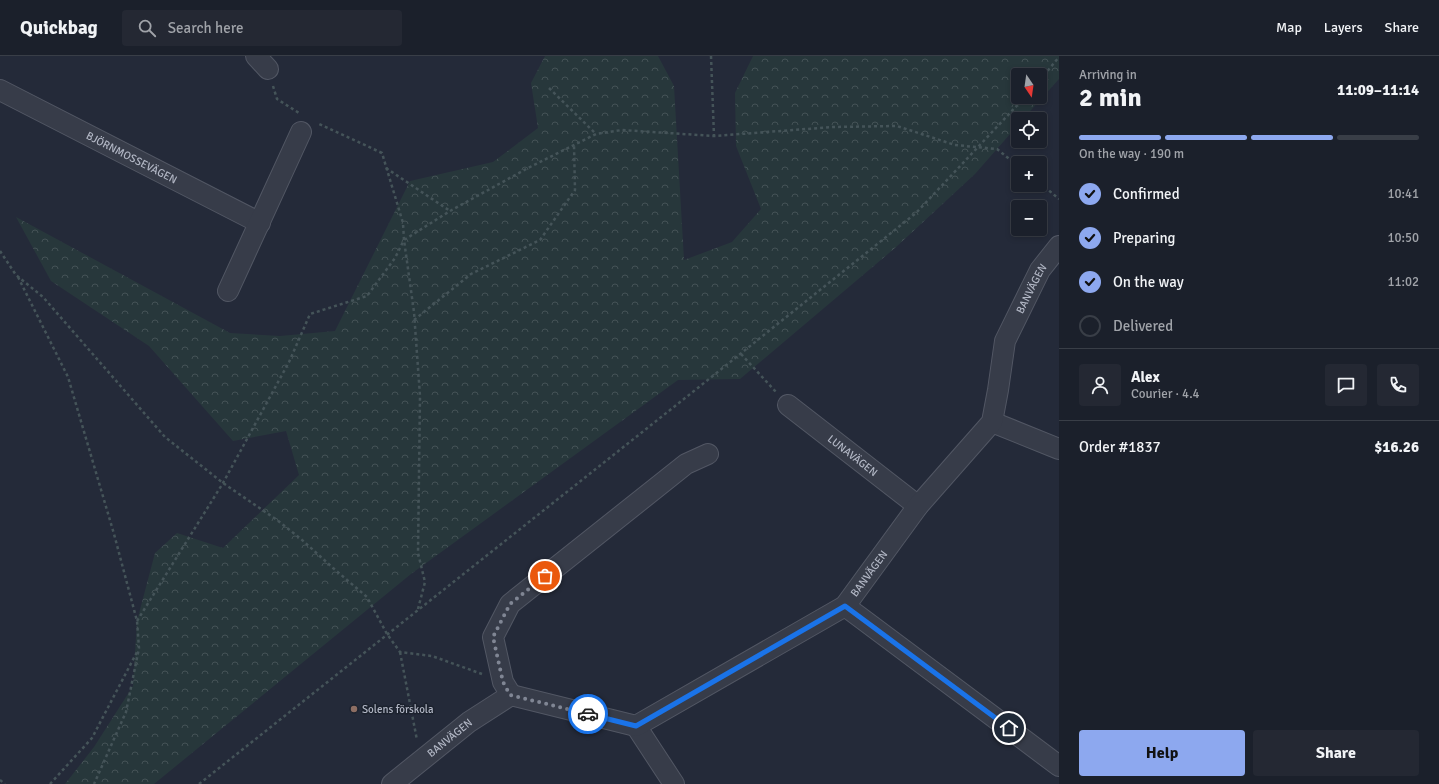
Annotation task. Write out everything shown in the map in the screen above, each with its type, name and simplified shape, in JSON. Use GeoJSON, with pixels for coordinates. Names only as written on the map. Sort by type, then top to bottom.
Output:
{"type":"FeatureCollection","features":[{"type":"Feature","properties":{"kind":"street","name":"BJÖRNMOSSEVÄGEN"},"geometry":{"type":"LineString","coordinates":[[1,92],[260,223]]}},
{"type":"Feature","properties":{"kind":"street"},"geometry":{"type":"LineString","coordinates":[[228,291],[305,123]]}},
{"type":"Feature","properties":{"kind":"street","name":"BANVÄGEN"},"geometry":{"type":"LineString","coordinates":[[636,726],[845,606],[918,506],[992,422],[1005,341],[1040,270],[1059,246]]}},
{"type":"Feature","properties":{"kind":"street","name":"LUNAVÄGEN"},"geometry":{"type":"LineString","coordinates":[[788,405],[918,506]]}},
{"type":"Feature","properties":{"kind":"street"},"geometry":{"type":"LineString","coordinates":[[992,422],[1059,449]]}},
{"type":"Feature","properties":{"kind":"street"},"geometry":{"type":"LineString","coordinates":[[674,784],[636,726],[507,688],[493,637],[510,604],[686,464],[708,454]]}},
{"type":"Feature","properties":{"kind":"street"},"geometry":{"type":"LineString","coordinates":[[845,606],[1059,766]]}},
{"type":"Feature","properties":{"kind":"street","name":"BANVÄGEN"},"geometry":{"type":"LineString","coordinates":[[392,784],[469,722],[507,688]]}},
{"type":"Feature","properties":{"kind":"path"},"geometry":{"type":"LineString","coordinates":[[711,56],[714,136]]}},
{"type":"Feature","properties":{"kind":"path"},"geometry":{"type":"LineString","coordinates":[[1047,72],[1059,57]]}},
{"type":"Feature","properties":{"kind":"path"},"geometry":{"type":"LineString","coordinates":[[262,63],[277,99],[305,123],[382,153],[403,223],[414,320],[420,396],[418,553],[425,582],[418,610]]}},
{"type":"Feature","properties":{"kind":"path"},"geometry":{"type":"LineString","coordinates":[[549,88],[596,134]]}},
{"type":"Feature","properties":{"kind":"path"},"geometry":{"type":"LineString","coordinates":[[199,784],[741,354],[916,213],[1018,104]]}},
{"type":"Feature","properties":{"kind":"path"},"geometry":{"type":"LineString","coordinates":[[136,621],[223,483],[289,362],[310,314],[367,296],[395,258],[404,240],[450,211],[528,168],[596,134],[622,130],[714,136],[833,128],[897,126],[955,145],[997,149],[1011,160]]}},
{"type":"Feature","properties":{"kind":"path"},"geometry":{"type":"LineString","coordinates":[[414,320],[471,274],[540,240],[574,190],[574,145]]}},
{"type":"Feature","properties":{"kind":"path"},"geometry":{"type":"LineString","coordinates":[[386,168],[450,211]]}},
{"type":"Feature","properties":{"kind":"path"},"geometry":{"type":"LineString","coordinates":[[1047,189],[1059,199]]}},
{"type":"Feature","properties":{"kind":"path"},"geometry":{"type":"LineString","coordinates":[[0,251],[16,275],[68,377],[114,534],[136,621],[139,648],[126,712],[94,784]]}},
{"type":"Feature","properties":{"kind":"path"},"geometry":{"type":"LineString","coordinates":[[16,275],[43,297],[165,437],[223,483],[283,525],[367,597],[387,634],[400,652],[421,760]]}},
{"type":"Feature","properties":{"kind":"path"},"geometry":{"type":"LineString","coordinates":[[741,354],[788,405]]}},
{"type":"Feature","properties":{"kind":"path"},"geometry":{"type":"LineString","coordinates":[[50,784],[92,738],[139,648]]}},
{"type":"Feature","properties":{"kind":"path"},"geometry":{"type":"LineString","coordinates":[[400,652],[432,656],[507,688]]}},
{"type":"Feature","properties":{"kind":"path"},"geometry":{"type":"LineString","coordinates":[[0,780],[5,784]]}},
{"type":"Feature","properties":{"kind":"green space"},"geometry":{"type":"Polygon","coordinates":[[[545,56],[658,56],[674,86],[684,260],[732,242],[761,209],[736,146],[735,93],[753,56],[1059,56],[1059,79],[1047,92],[1047,68],[1011,68],[1011,104],[1036,104],[1029,112],[1011,112],[1011,133],[975,174],[895,248],[740,379],[678,380],[411,574],[154,784],[65,784],[94,747],[133,686],[137,621],[155,553],[177,533],[223,548],[299,475],[286,431],[233,441],[149,346],[51,281],[16,217],[230,333],[280,336],[335,331],[410,181],[493,162],[538,128],[531,83],[545,56]]]}},
{"type":"Feature","properties":{"kind":"way so far"},"geometry":{"type":"LineString","coordinates":[[545,576],[510,604],[493,637],[503,682],[510,695],[588,714]]}},
{"type":"Feature","properties":{"kind":"place","name":"Solens förskola"},"geometry":{"type":"Point","coordinates":[354,709]}},
{"type":"Feature","properties":{"kind":"route"},"geometry":{"type":"LineString","coordinates":[[588,714],[636,726],[845,606],[1009,728]]}}]}
